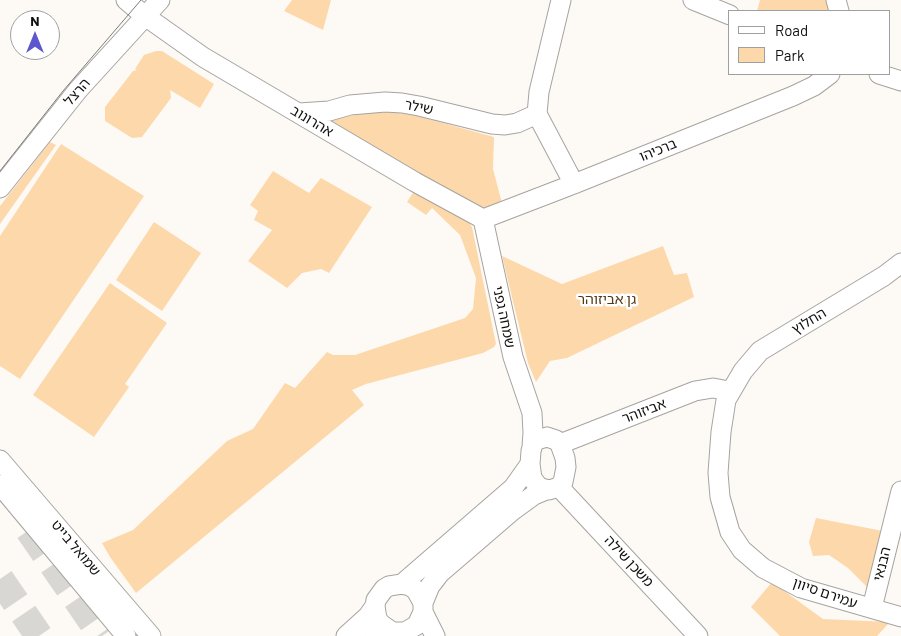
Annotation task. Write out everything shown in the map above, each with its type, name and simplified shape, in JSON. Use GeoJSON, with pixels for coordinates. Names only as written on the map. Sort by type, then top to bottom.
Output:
{"type":"FeatureCollection","features":[{"type":"Feature","properties":{"kind":"street","name":"אהרונוב"},"geometry":{"type":"LineString","coordinates":[[126,0],[145,16],[203,57],[415,182],[482,219]]}},
{"type":"Feature","properties":{"kind":"street","name":"הרצל"},"geometry":{"type":"LineString","coordinates":[[0,188],[78,90],[160,0]]}},
{"type":"Feature","properties":{"kind":"street"},"geometry":{"type":"LineString","coordinates":[[164,0],[164,10],[171,35]]}},
{"type":"Feature","properties":{"kind":"street"},"geometry":{"type":"LineString","coordinates":[[562,0],[539,92],[537,114],[574,184]]}},
{"type":"Feature","properties":{"kind":"street"},"geometry":{"type":"LineString","coordinates":[[693,0],[728,14]]}},
{"type":"Feature","properties":{"kind":"street","name":"ברכיהו"},"geometry":{"type":"LineString","coordinates":[[482,219],[793,96],[814,86],[829,75]]}},
{"type":"Feature","properties":{"kind":"street"},"geometry":{"type":"LineString","coordinates":[[882,75],[901,81]]}},
{"type":"Feature","properties":{"kind":"street","name":"שילר"},"geometry":{"type":"LineString","coordinates":[[299,113],[329,111],[350,105],[385,102],[419,106],[492,124],[505,125],[517,123],[537,114]]}},
{"type":"Feature","properties":{"kind":"street","name":"שמחה גפני"},"geometry":{"type":"LineString","coordinates":[[482,219],[513,357],[532,413],[533,433],[542,448]]}},
{"type":"Feature","properties":{"kind":"street","name":"החלוץ"},"geometry":{"type":"LineString","coordinates":[[729,392],[742,371],[760,351],[884,276],[901,263]]}},
{"type":"Feature","properties":{"kind":"street","name":"אביזוהר"},"geometry":{"type":"LineString","coordinates":[[542,448],[695,391],[713,388],[729,392]]}},
{"type":"Feature","properties":{"kind":"street","name":"עמירם סיוון"},"geometry":{"type":"LineString","coordinates":[[729,392],[721,432],[718,472],[720,498],[727,524],[735,542],[763,568],[801,588],[901,617]]}},
{"type":"Feature","properties":{"kind":"street"},"geometry":{"type":"LineString","coordinates":[[542,448],[532,478],[537,485],[553,488]]}},
{"type":"Feature","properties":{"kind":"street"},"geometry":{"type":"LineString","coordinates":[[370,636],[381,632],[404,633],[417,624],[430,586],[440,574],[512,511],[534,495],[563,482],[566,468],[565,458],[542,448]]}},
{"type":"Feature","properties":{"kind":"street"},"geometry":{"type":"LineString","coordinates":[[402,584],[513,488],[542,448]]}},
{"type":"Feature","properties":{"kind":"street"},"geometry":{"type":"LineString","coordinates":[[0,455],[20,483]]}},
{"type":"Feature","properties":{"kind":"street","name":"שמואל בייט"},"geometry":{"type":"LineString","coordinates":[[0,460],[151,636]]}},
{"type":"Feature","properties":{"kind":"street","name":"שמואל בייט"},"geometry":{"type":"LineString","coordinates":[[0,485],[126,636]]}},
{"type":"Feature","properties":{"kind":"street","name":"משכן שילה"},"geometry":{"type":"LineString","coordinates":[[553,488],[698,636]]}},
{"type":"Feature","properties":{"kind":"street","name":"הבנאי"},"geometry":{"type":"LineString","coordinates":[[872,608],[897,521],[901,491]]}},
{"type":"Feature","properties":{"kind":"street"},"geometry":{"type":"LineString","coordinates":[[404,633],[381,624],[377,619],[376,600],[389,586],[402,584],[416,590],[435,636]]}},
{"type":"Feature","properties":{"kind":"street"},"geometry":{"type":"LineString","coordinates":[[346,636],[368,616],[375,606]]}},
{"type":"Feature","properties":{"kind":"green space"},"geometry":{"type":"Polygon","coordinates":[[[292,0],[331,0],[323,30],[284,11],[292,0]]]}},
{"type":"Feature","properties":{"kind":"green space"},"geometry":{"type":"Polygon","coordinates":[[[760,0],[828,0],[831,10],[757,10],[760,0]]]}},
{"type":"Feature","properties":{"kind":"green space"},"geometry":{"type":"Polygon","coordinates":[[[162,51],[214,84],[200,108],[170,90],[171,98],[142,137],[132,138],[105,121],[105,107],[133,71],[137,70],[135,69],[144,55],[162,51]]]}},
{"type":"Feature","properties":{"kind":"green space"},"geometry":{"type":"Polygon","coordinates":[[[381,111],[414,115],[494,137],[493,169],[502,203],[489,209],[475,208],[325,120],[381,111]]]}},
{"type":"Feature","properties":{"kind":"green space"},"geometry":{"type":"Polygon","coordinates":[[[50,142],[56,145],[0,224],[0,206],[50,142]]]}},
{"type":"Feature","properties":{"kind":"green space"},"geometry":{"type":"Polygon","coordinates":[[[61,144],[144,196],[20,379],[0,366],[0,236],[61,144]]]}},
{"type":"Feature","properties":{"kind":"green space"},"geometry":{"type":"Polygon","coordinates":[[[273,171],[309,193],[321,178],[372,207],[329,273],[321,269],[302,273],[287,288],[248,261],[272,230],[254,220],[258,211],[250,205],[273,171]]]}},
{"type":"Feature","properties":{"kind":"green space"},"geometry":{"type":"Polygon","coordinates":[[[416,188],[467,219],[472,227],[496,344],[494,347],[483,353],[366,384],[352,390],[364,405],[136,593],[102,543],[133,530],[227,441],[253,429],[285,383],[295,388],[327,352],[333,355],[355,355],[465,318],[473,309],[476,278],[460,235],[432,208],[426,215],[407,202],[416,188]]]}},
{"type":"Feature","properties":{"kind":"green space"},"geometry":{"type":"Polygon","coordinates":[[[154,222],[201,253],[162,311],[116,280],[154,222]]]}},
{"type":"Feature","properties":{"kind":"green space","name":"גן אביזוהר"},"geometry":{"type":"Polygon","coordinates":[[[663,246],[674,275],[687,273],[694,297],[567,358],[550,361],[536,382],[528,363],[502,256],[562,284],[663,246]]]}},
{"type":"Feature","properties":{"kind":"green space"},"geometry":{"type":"Polygon","coordinates":[[[110,283],[167,323],[125,384],[129,387],[94,437],[33,395],[110,283]]]}},
{"type":"Feature","properties":{"kind":"green space"},"geometry":{"type":"Polygon","coordinates":[[[816,518],[883,531],[870,590],[848,568],[829,555],[813,556],[809,542],[816,518]]]}},
{"type":"Feature","properties":{"kind":"green space"},"geometry":{"type":"Polygon","coordinates":[[[772,582],[823,619],[890,622],[877,636],[780,636],[751,607],[772,582]]]}},
{"type":"Feature","properties":{"kind":"tunnel"},"geometry":{"type":"LineString","coordinates":[[29,530],[102,636]]}},
{"type":"Feature","properties":{"kind":"tunnel"},"geometry":{"type":"LineString","coordinates":[[0,579],[39,636]]}},
{"type":"Feature","properties":{"kind":"tram line"},"geometry":{"type":"LineString","coordinates":[[0,171],[63,91],[141,0]]}}]}
